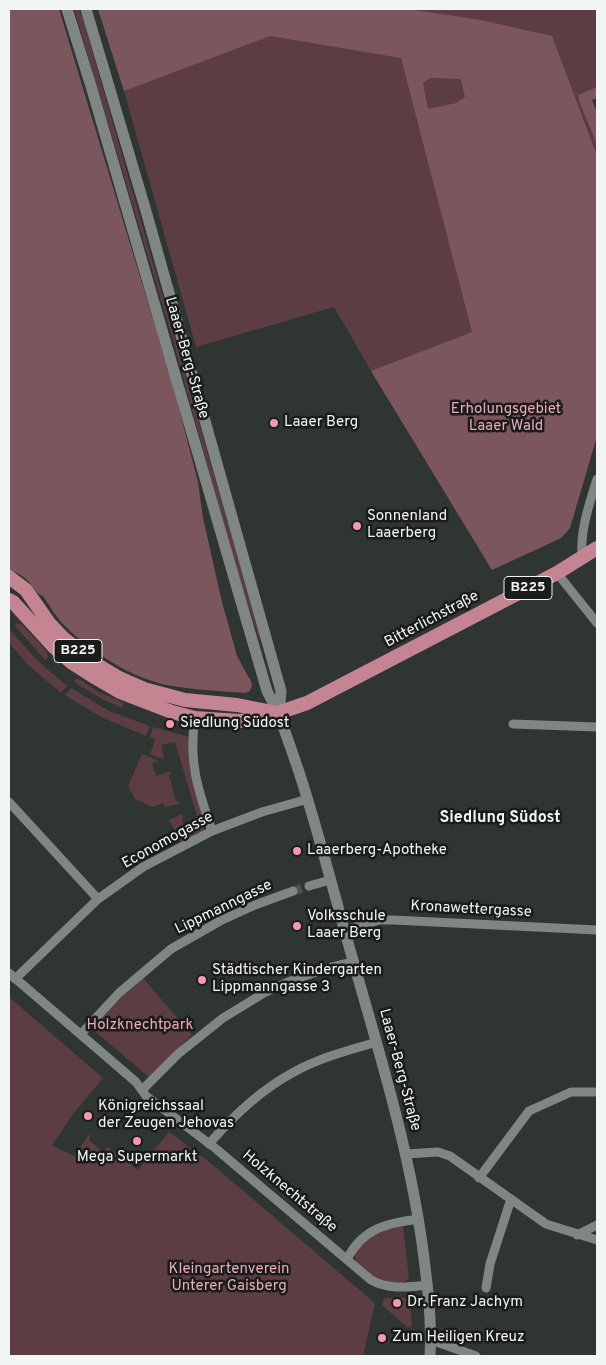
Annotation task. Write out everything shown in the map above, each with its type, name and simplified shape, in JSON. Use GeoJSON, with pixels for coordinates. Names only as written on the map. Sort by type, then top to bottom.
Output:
{"type":"FeatureCollection","features":[{"type":"Feature","properties":{"kind":"main road","name":"Laaer-Berg-Straße"},"geometry":{"type":"LineString","coordinates":[[67,9],[97,105],[267,691],[279,713],[308,799],[376,1042],[406,1154],[420,1220],[428,1285],[430,1356]]}},
{"type":"Feature","properties":{"kind":"main road","name":"Laaer-Berg-Straße"},"geometry":{"type":"LineString","coordinates":[[86,9],[146,211],[281,691],[279,713]]}},
{"type":"Feature","properties":{"kind":"main road","name":"Bitterlichstraße"},"geometry":{"type":"LineString","coordinates":[[279,713],[307,703],[556,573],[597,548]]}},
{"type":"Feature","properties":{"kind":"main road","name":"B225"},"geometry":{"type":"LineString","coordinates":[[9,577],[26,590],[62,638],[99,666],[119,678],[144,689],[185,700],[237,705],[279,713]]}},
{"type":"Feature","properties":{"kind":"main road","name":"B225"},"geometry":{"type":"LineString","coordinates":[[10,600],[54,647],[96,678],[120,692],[172,712],[195,718],[239,721],[260,719],[279,713]]}},
{"type":"Feature","properties":{"kind":"street"},"geometry":{"type":"LineString","coordinates":[[582,557],[583,526],[597,479]]}},
{"type":"Feature","properties":{"kind":"street"},"geometry":{"type":"LineString","coordinates":[[556,573],[597,623]]}},
{"type":"Feature","properties":{"kind":"street"},"geometry":{"type":"LineString","coordinates":[[195,718],[192,758],[194,772],[212,831]]}},
{"type":"Feature","properties":{"kind":"street"},"geometry":{"type":"LineString","coordinates":[[513,724],[597,727]]}},
{"type":"Feature","properties":{"kind":"street","name":"Economogasse"},"geometry":{"type":"LineString","coordinates":[[12,976],[98,900],[142,868],[212,831],[262,812],[308,799]]}},
{"type":"Feature","properties":{"kind":"street"},"geometry":{"type":"LineString","coordinates":[[9,802],[98,900]]}},
{"type":"Feature","properties":{"kind":"street"},"geometry":{"type":"LineString","coordinates":[[309,886],[330,880]]}},
{"type":"Feature","properties":{"kind":"street","name":"Lippmanngasse"},"geometry":{"type":"LineString","coordinates":[[81,1034],[119,993],[171,948],[254,905],[293,891]]}},
{"type":"Feature","properties":{"kind":"street","name":"Kronawettergasse"},"geometry":{"type":"LineString","coordinates":[[344,930],[380,920],[597,930]]}},
{"type":"Feature","properties":{"kind":"street"},"geometry":{"type":"LineString","coordinates":[[332,968],[353,962]]}},
{"type":"Feature","properties":{"kind":"street"},"geometry":{"type":"LineString","coordinates":[[142,1090],[178,1054],[223,1018],[264,993],[316,972]]}},
{"type":"Feature","properties":{"kind":"street","name":"Holzknechtstraße"},"geometry":{"type":"LineString","coordinates":[[12,976],[136,1082],[146,1096],[210,1144],[371,1280],[384,1286],[428,1285]]}},
{"type":"Feature","properties":{"kind":"street"},"geometry":{"type":"LineString","coordinates":[[210,1144],[230,1120],[253,1100],[294,1072],[337,1054],[376,1042]]}},
{"type":"Feature","properties":{"kind":"street"},"geometry":{"type":"LineString","coordinates":[[480,1178],[529,1111],[571,1092],[597,1092]]}},
{"type":"Feature","properties":{"kind":"street"},"geometry":{"type":"LineString","coordinates":[[406,1154],[438,1152],[450,1156],[546,1224],[597,1240]]}},
{"type":"Feature","properties":{"kind":"street"},"geometry":{"type":"LineString","coordinates":[[486,1288],[490,1264],[511,1199]]}},
{"type":"Feature","properties":{"kind":"street"},"geometry":{"type":"LineString","coordinates":[[347,1259],[354,1246],[372,1230],[395,1222],[420,1220]]}},
{"type":"Feature","properties":{"kind":"street"},"geometry":{"type":"LineString","coordinates":[[577,1235],[597,1225]]}},
{"type":"Feature","properties":{"kind":"street"},"geometry":{"type":"LineString","coordinates":[[431,1340],[476,1356]]}},
{"type":"Feature","properties":{"kind":"green space"},"geometry":{"type":"Polygon","coordinates":[[[9,9],[59,9],[174,389],[198,482],[203,518],[222,602],[237,656],[252,685],[250,691],[245,693],[172,686],[129,672],[101,656],[77,637],[59,620],[43,596],[28,581],[19,574],[9,570],[9,9]]]}},
{"type":"Feature","properties":{"kind":"green space"},"geometry":{"type":"Polygon","coordinates":[[[74,9],[79,9],[83,19],[261,639],[260,641],[237,572],[170,330],[74,9]]]}},
{"type":"Feature","properties":{"kind":"green space"},"geometry":{"type":"Polygon","coordinates":[[[98,9],[597,9],[597,98],[592,100],[597,113],[597,436],[570,528],[561,538],[492,570],[334,307],[196,347],[124,91],[98,9]]]}},
{"type":"Feature","properties":{"kind":"green space","name":"Erholungsgebiet Laaer Wald"},"geometry":{"type":"Polygon","coordinates":[[[98,9],[408,9],[481,20],[552,36],[597,156],[597,436],[570,528],[561,538],[492,570],[371,371],[472,332],[401,58],[270,36],[124,91],[98,9]],[[431,78],[423,83],[428,109],[456,103],[465,97],[461,79],[431,78]]]}},
{"type":"Feature","properties":{"kind":"green space"},"geometry":{"type":"Polygon","coordinates":[[[597,87],[597,98],[592,100],[597,113],[597,145],[578,95],[597,87]]]}},
{"type":"Feature","properties":{"kind":"green space"},"geometry":{"type":"Polygon","coordinates":[[[16,623],[23,625],[47,652],[48,657],[45,660],[15,626],[16,623]]]}},
{"type":"Feature","properties":{"kind":"green space"},"geometry":{"type":"Polygon","coordinates":[[[9,629],[38,661],[67,686],[61,693],[29,666],[9,643],[9,629]]]}},
{"type":"Feature","properties":{"kind":"green space"},"geometry":{"type":"Polygon","coordinates":[[[77,678],[99,692],[124,703],[122,708],[102,699],[74,682],[77,678]]]}},
{"type":"Feature","properties":{"kind":"green space"},"geometry":{"type":"Polygon","coordinates":[[[71,688],[109,711],[150,726],[146,736],[101,717],[65,695],[71,688]]]}},
{"type":"Feature","properties":{"kind":"green space"},"geometry":{"type":"Polygon","coordinates":[[[153,727],[189,737],[190,770],[205,824],[203,831],[182,843],[169,820],[182,814],[185,830],[200,826],[175,742],[161,745],[164,758],[150,754],[155,740],[150,737],[153,727]]]}},
{"type":"Feature","properties":{"kind":"green space"},"geometry":{"type":"Polygon","coordinates":[[[142,754],[159,761],[152,763],[156,776],[170,771],[171,774],[169,775],[176,801],[179,801],[179,804],[165,807],[163,803],[153,807],[135,799],[128,786],[142,754]]]}},
{"type":"Feature","properties":{"kind":"green space","name":"Holzknechtpark"},"geometry":{"type":"Polygon","coordinates":[[[143,978],[192,1035],[149,1077],[92,1029],[143,978]]]}},
{"type":"Feature","properties":{"kind":"green space","name":"Kleingartenverein Unterer Gaisberg"},"geometry":{"type":"Polygon","coordinates":[[[9,997],[103,1078],[73,1114],[52,1145],[74,1156],[90,1133],[89,1140],[104,1153],[108,1147],[138,1170],[169,1132],[208,1161],[375,1303],[363,1356],[9,1356],[9,997]]]}},
{"type":"Feature","properties":{"kind":"green space"},"geometry":{"type":"Polygon","coordinates":[[[403,1225],[409,1279],[402,1283],[387,1283],[374,1277],[356,1262],[355,1253],[366,1241],[376,1234],[403,1225]]]}},
{"type":"Feature","properties":{"kind":"green space"},"geometry":{"type":"Polygon","coordinates":[[[384,1298],[410,1298],[412,1326],[408,1328],[382,1305],[384,1298]]]}},
{"type":"Feature","properties":{"kind":"tunnel"},"geometry":{"type":"LineString","coordinates":[[293,891],[309,886]]}},
{"type":"Feature","properties":{"kind":"tunnel"},"geometry":{"type":"LineString","coordinates":[[316,972],[332,967]]}},
{"type":"Feature","properties":{"kind":"place","name":"Laaer Berg"},"geometry":{"type":"Point","coordinates":[274,423]}},
{"type":"Feature","properties":{"kind":"place","name":"Sonnenland Laaerberg"},"geometry":{"type":"Point","coordinates":[357,526]}},
{"type":"Feature","properties":{"kind":"place","name":"Siedlung Südost"},"geometry":{"type":"Point","coordinates":[170,724]}},
{"type":"Feature","properties":{"kind":"place","name":"Laaerberg-Apotheke"},"geometry":{"type":"Point","coordinates":[297,851]}},
{"type":"Feature","properties":{"kind":"place","name":"Volksschule Laaer Berg"},"geometry":{"type":"Point","coordinates":[297,926]}},
{"type":"Feature","properties":{"kind":"place","name":"Städtischer Kindergarten Lippmanngasse 3"},"geometry":{"type":"Point","coordinates":[202,980]}},
{"type":"Feature","properties":{"kind":"place","name":"Königreichssaal der Zeugen Jehovas"},"geometry":{"type":"Point","coordinates":[88,1116]}},
{"type":"Feature","properties":{"kind":"place","name":"Mega Supermarkt"},"geometry":{"type":"Point","coordinates":[137,1141]}},
{"type":"Feature","properties":{"kind":"place","name":"Dr. Franz Jachym"},"geometry":{"type":"Point","coordinates":[397,1303]}},
{"type":"Feature","properties":{"kind":"place","name":"Zum Heiligen Kreuz"},"geometry":{"type":"Point","coordinates":[382,1338]}},
{"type":"Feature","properties":{"kind":"district","name":"Siedlung Südost"},"geometry":{"type":"Point","coordinates":[500,819]}}]}
